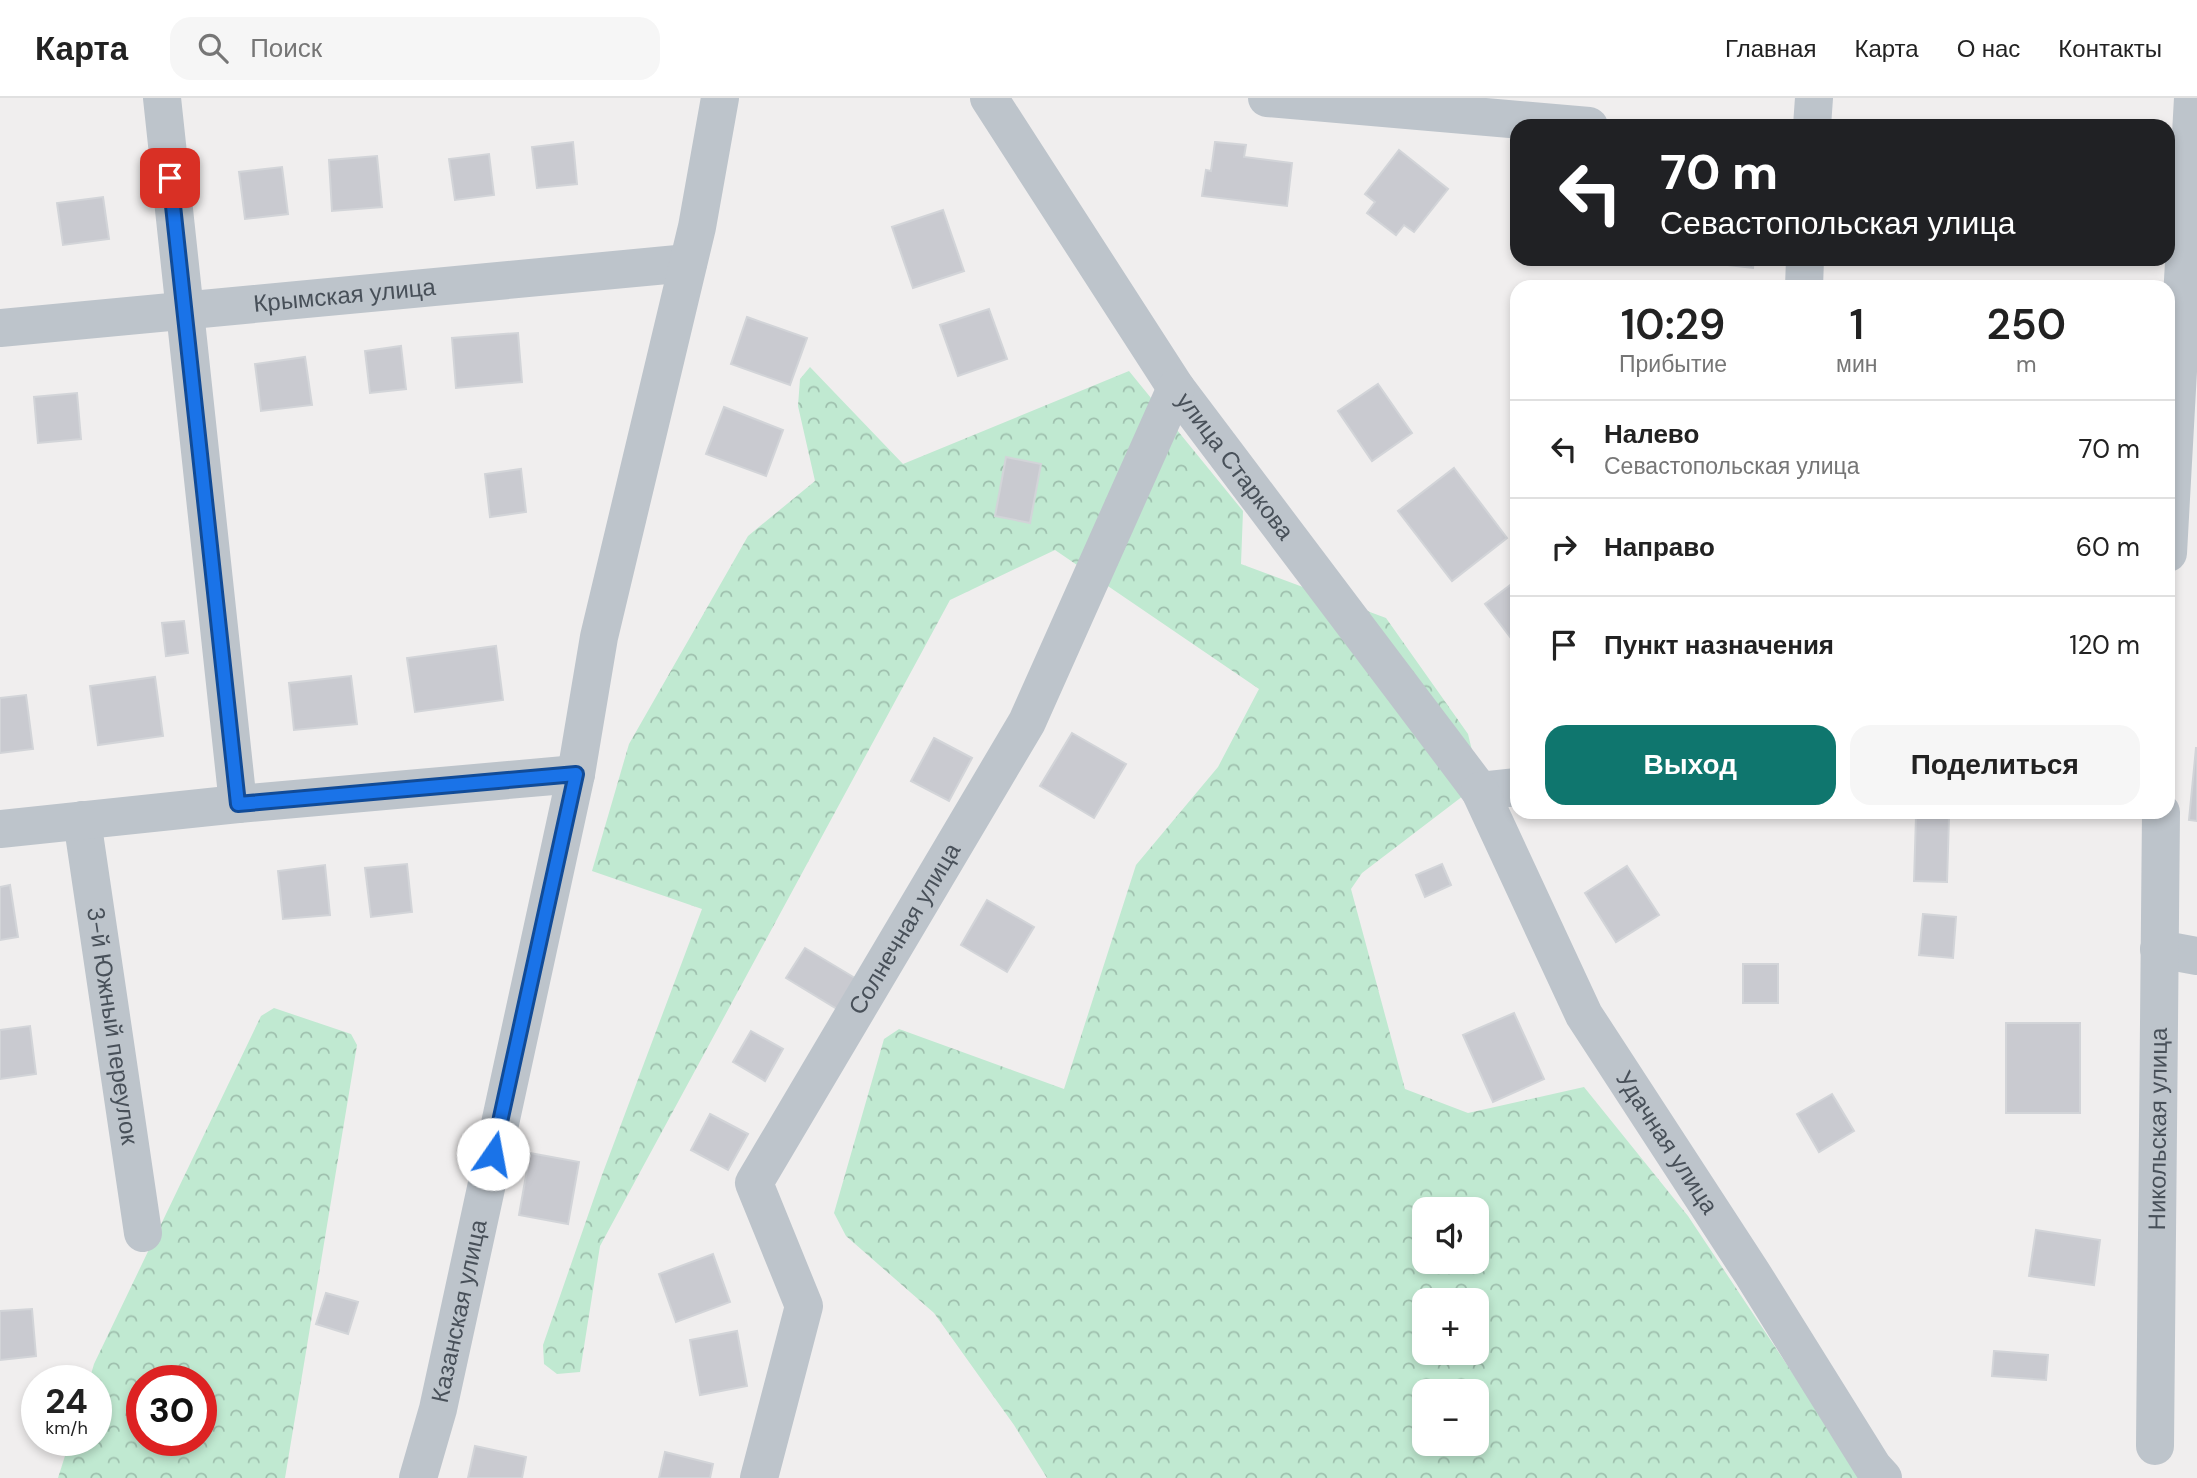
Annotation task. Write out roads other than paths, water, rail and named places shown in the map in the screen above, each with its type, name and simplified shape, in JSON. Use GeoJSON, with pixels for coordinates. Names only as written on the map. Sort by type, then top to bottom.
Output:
{"type":"FeatureCollection","features":[{"type":"Feature","properties":{"kind":"street"},"geometry":{"type":"LineString","coordinates":[[162,98],[238,804]]}},
{"type":"Feature","properties":{"kind":"street","name":"Казанская улица"},"geometry":{"type":"LineString","coordinates":[[418,1478],[438,1409],[576,774],[598,637],[697,227],[720,98]]}},
{"type":"Feature","properties":{"kind":"street","name":"улица Старкова"},"geometry":{"type":"LineString","coordinates":[[989,98],[1176,388],[1480,791]]}},
{"type":"Feature","properties":{"kind":"street"},"geometry":{"type":"LineString","coordinates":[[1267,98],[1510,119]]}},
{"type":"Feature","properties":{"kind":"street"},"geometry":{"type":"LineString","coordinates":[[1812,119],[1814,98]]}},
{"type":"Feature","properties":{"kind":"street"},"geometry":{"type":"LineString","coordinates":[[2175,426],[2193,98]]}},
{"type":"Feature","properties":{"kind":"street","name":"Крымская улица"},"geometry":{"type":"LineString","coordinates":[[0,328],[688,263]]}},
{"type":"Feature","properties":{"kind":"street","name":"Солнечная улица"},"geometry":{"type":"LineString","coordinates":[[759,1478],[804,1306],[754,1184],[1027,722],[1176,388]]}},
{"type":"Feature","properties":{"kind":"street"},"geometry":{"type":"LineString","coordinates":[[0,829],[238,804],[576,774]]}},
{"type":"Feature","properties":{"kind":"street"},"geometry":{"type":"LineString","coordinates":[[1480,791],[1510,788]]}},
{"type":"Feature","properties":{"kind":"street","name":"Удачная улица"},"geometry":{"type":"LineString","coordinates":[[1480,791],[1584,1015],[1752,1273],[1873,1467],[1883,1478]]}},
{"type":"Feature","properties":{"kind":"street","name":"Никольская улица"},"geometry":{"type":"LineString","coordinates":[[2155,1446],[2161,819]]}},
{"type":"Feature","properties":{"kind":"street","name":"3-й Южный переулок"},"geometry":{"type":"LineString","coordinates":[[82,820],[143,1233]]}},
{"type":"Feature","properties":{"kind":"street"},"geometry":{"type":"LineString","coordinates":[[2160,949],[2197,956]]}}]}
